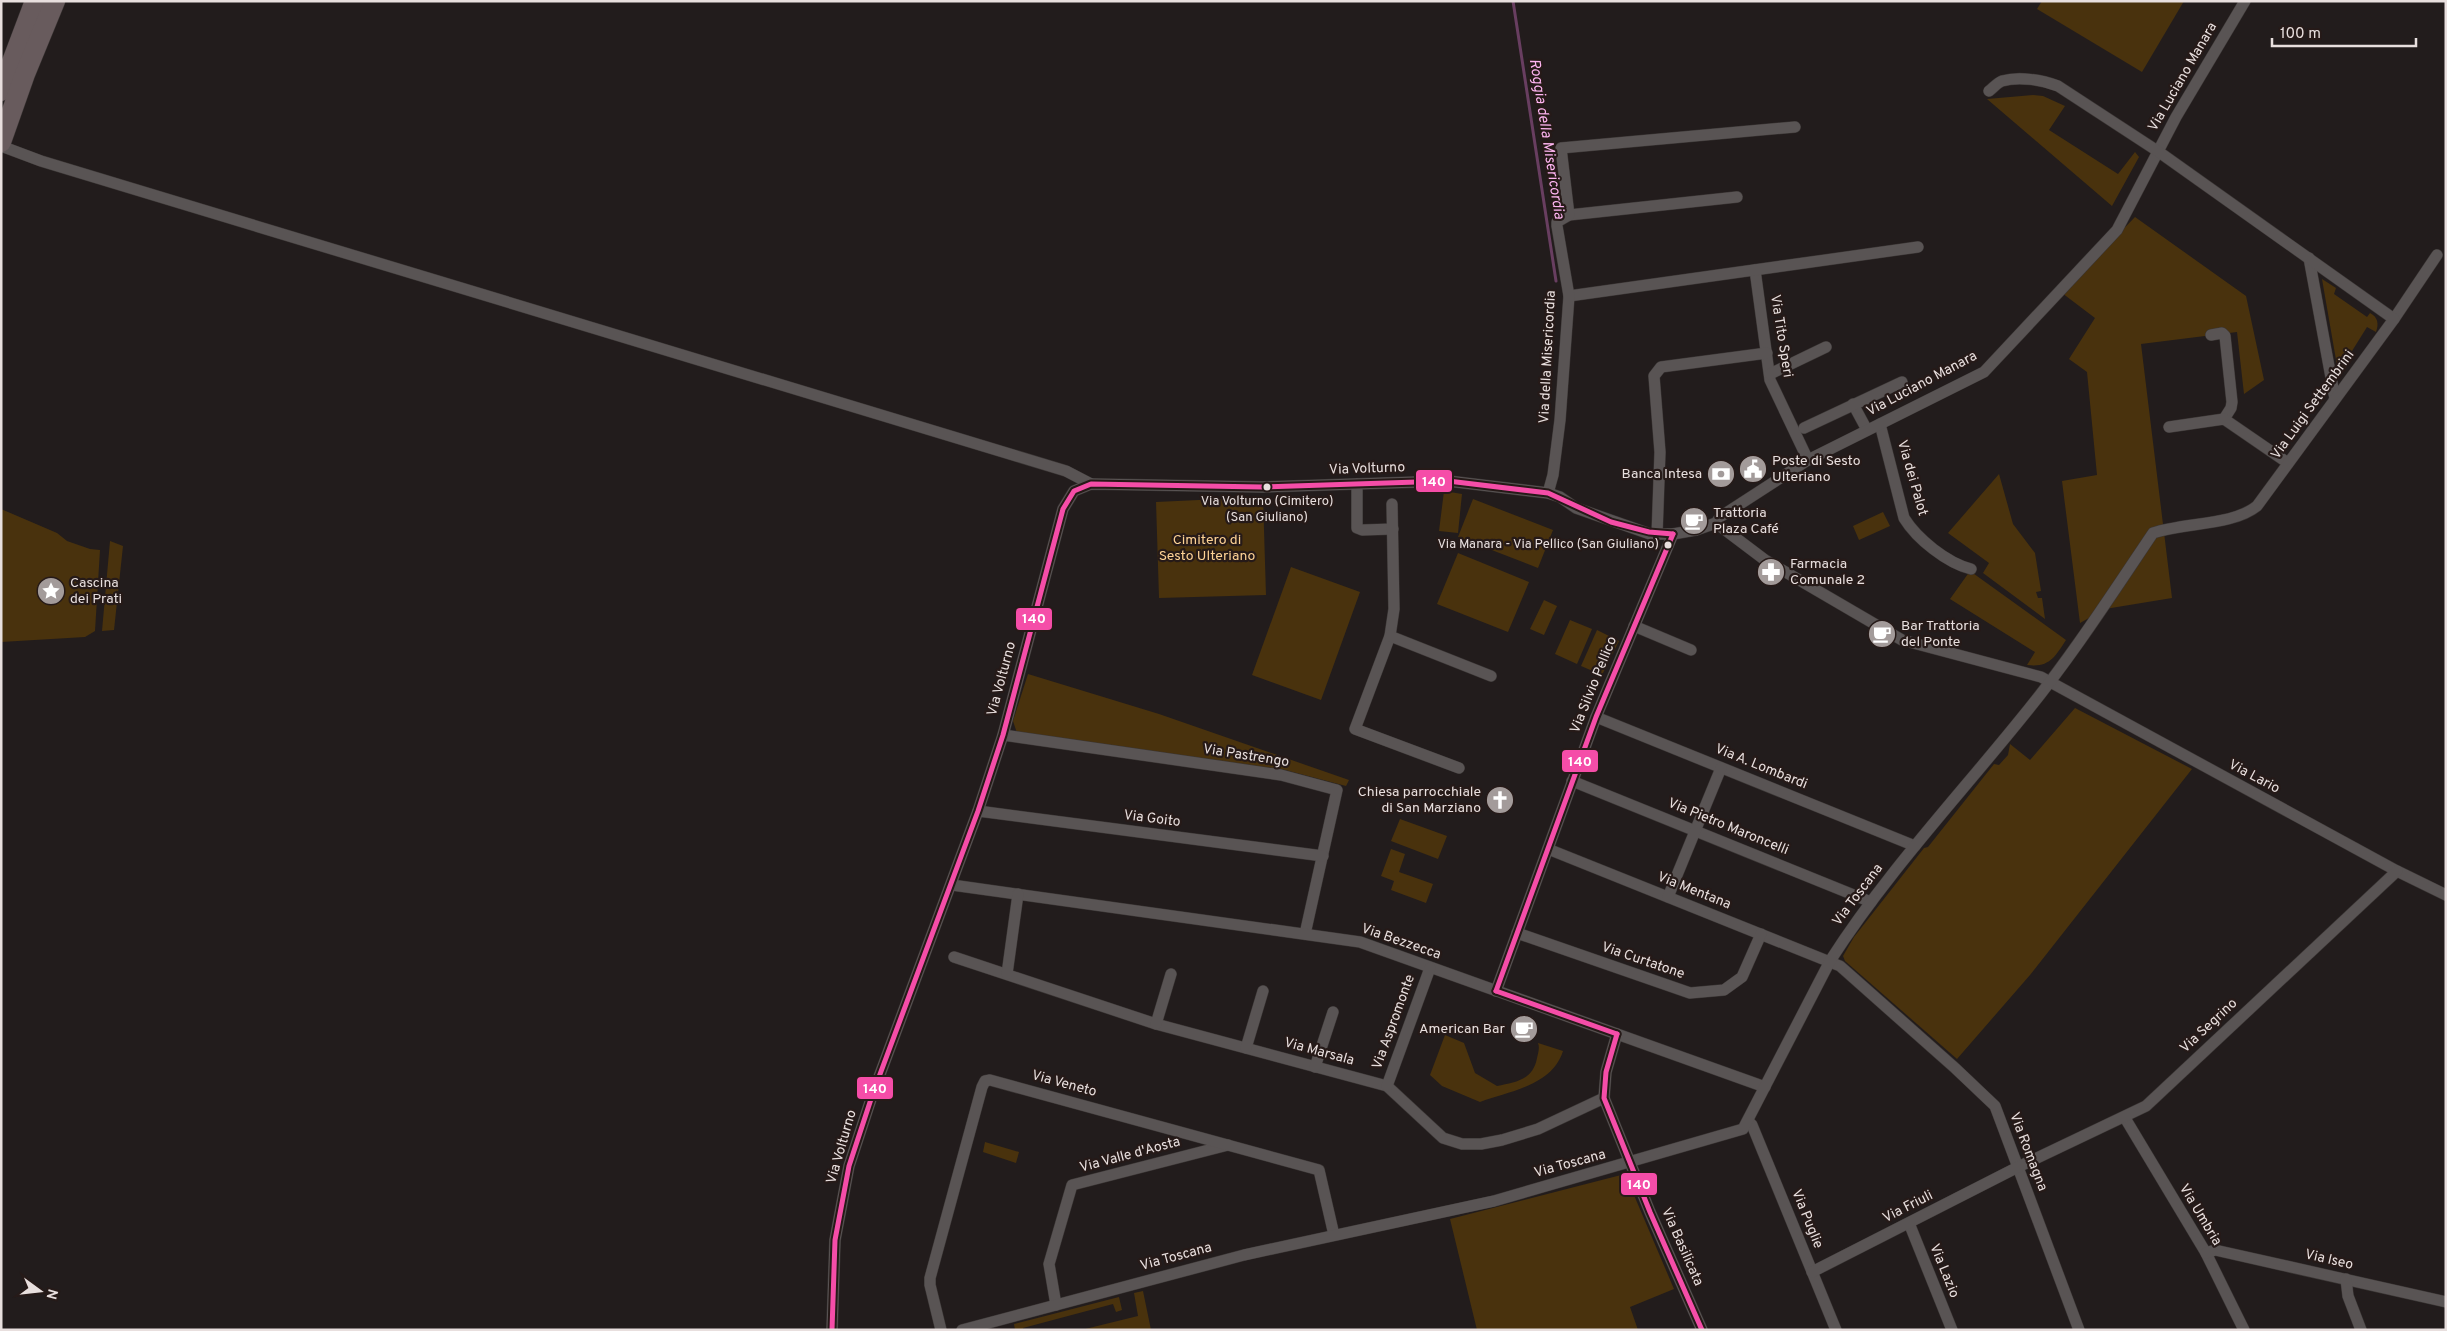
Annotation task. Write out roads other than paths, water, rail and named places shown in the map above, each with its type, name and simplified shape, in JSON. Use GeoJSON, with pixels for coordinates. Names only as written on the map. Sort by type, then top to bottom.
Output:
{"type":"FeatureCollection","features":[{"type":"Feature","properties":{"kind":"highway"},"geometry":{"type":"LineString","coordinates":[[1,91],[35,1]]}},
{"type":"Feature","properties":{"kind":"highway"},"geometry":{"type":"LineString","coordinates":[[1,142],[25,74],[55,1]]}},
{"type":"Feature","properties":{"kind":"street","name":"Via Luciano Manara"},"geometry":{"type":"LineString","coordinates":[[1548,493],[1601,517],[1657,535],[1696,530],[1716,522],[1720,516],[1808,460],[1984,372],[2117,230],[2176,118],[2245,1]]}},
{"type":"Feature","properties":{"kind":"street"},"geometry":{"type":"LineString","coordinates":[[1989,91],[2001,81],[2013,80],[2040,81],[2058,86],[2159,152],[2394,319]]}},
{"type":"Feature","properties":{"kind":"street"},"geometry":{"type":"LineString","coordinates":[[1736,197],[1569,215],[1561,148],[1795,127]]}},
{"type":"Feature","properties":{"kind":"street"},"geometry":{"type":"LineString","coordinates":[[1,146],[41,161],[1066,471],[1091,484]]}},
{"type":"Feature","properties":{"kind":"street","name":"Via della Misericordia"},"geometry":{"type":"LineString","coordinates":[[1548,493],[1553,475],[1560,420],[1570,296],[1557,222],[1569,215]]}},
{"type":"Feature","properties":{"kind":"street"},"geometry":{"type":"LineString","coordinates":[[1570,296],[1918,247]]}},
{"type":"Feature","properties":{"kind":"street","name":"Via Luigi Settembrini"},"geometry":{"type":"LineString","coordinates":[[2050,682],[2153,533],[2168,528],[2246,515],[2257,506],[2394,319],[2437,255]]}},
{"type":"Feature","properties":{"kind":"street"},"geometry":{"type":"LineString","coordinates":[[2309,258],[2335,399]]}},
{"type":"Feature","properties":{"kind":"street","name":"Via Tito Speri"},"geometry":{"type":"LineString","coordinates":[[1755,270],[1770,374],[1808,460]]}},
{"type":"Feature","properties":{"kind":"street"},"geometry":{"type":"LineString","coordinates":[[2211,335],[2222,333],[2225,336],[2232,408],[2224,419]]}},
{"type":"Feature","properties":{"kind":"street"},"geometry":{"type":"LineString","coordinates":[[1770,374],[1826,347]]}},
{"type":"Feature","properties":{"kind":"street"},"geometry":{"type":"LineString","coordinates":[[1657,535],[1660,452],[1654,376],[1656,371],[1661,367],[1767,353]]}},
{"type":"Feature","properties":{"kind":"street"},"geometry":{"type":"LineString","coordinates":[[1804,428],[1902,382]]}},
{"type":"Feature","properties":{"kind":"street"},"geometry":{"type":"LineString","coordinates":[[1853,404],[1867,430]]}},
{"type":"Feature","properties":{"kind":"street"},"geometry":{"type":"LineString","coordinates":[[2169,427],[2224,419],[2288,463]]}},
{"type":"Feature","properties":{"kind":"street","name":"Via dei Palot"},"geometry":{"type":"LineString","coordinates":[[1880,424],[1904,518],[1910,526],[1959,566],[1971,569]]}},
{"type":"Feature","properties":{"kind":"street","name":"Via Volturno"},"geometry":{"type":"LineString","coordinates":[[832,1330],[835,1240],[849,1166],[873,1093],[978,811],[1003,735],[1063,509],[1074,491],[1091,484],[1262,487],[1448,481],[1548,493]]}},
{"type":"Feature","properties":{"kind":"street"},"geometry":{"type":"LineString","coordinates":[[1357,484],[1356,528],[1362,530],[1393,529]]}},
{"type":"Feature","properties":{"kind":"street"},"geometry":{"type":"LineString","coordinates":[[1392,504],[1394,610],[1390,636],[1355,729],[1459,768]]}},
{"type":"Feature","properties":{"kind":"street","name":"Via Lario"},"geometry":{"type":"LineString","coordinates":[[1716,522],[1765,560],[1902,640],[2041,677],[2397,871],[2446,895]]}},
{"type":"Feature","properties":{"kind":"street","name":"Via Silvio Pellico"},"geometry":{"type":"LineString","coordinates":[[1496,991],[1596,717],[1673,534]]}},
{"type":"Feature","properties":{"kind":"street"},"geometry":{"type":"LineString","coordinates":[[1634,626],[1691,650]]}},
{"type":"Feature","properties":{"kind":"street"},"geometry":{"type":"LineString","coordinates":[[1390,636],[1491,676]]}},
{"type":"Feature","properties":{"kind":"street","name":"Via Toscana"},"geometry":{"type":"LineString","coordinates":[[962,1330],[1244,1255],[1494,1201],[1743,1129],[1830,961],[1871,902],[1914,846],[2050,682]]}},
{"type":"Feature","properties":{"kind":"street","name":"Via A. Lombardi"},"geometry":{"type":"LineString","coordinates":[[1596,717],[1914,846]]}},
{"type":"Feature","properties":{"kind":"street","name":"Via Pastrengo"},"geometry":{"type":"LineString","coordinates":[[1003,735],[1281,775],[1337,790],[1305,934]]}},
{"type":"Feature","properties":{"kind":"street"},"geometry":{"type":"LineString","coordinates":[[1668,897],[1721,768]]}},
{"type":"Feature","properties":{"kind":"street","name":"Via Pietro Maroncelli"},"geometry":{"type":"LineString","coordinates":[[1572,781],[1696,829],[1871,902]]}},
{"type":"Feature","properties":{"kind":"street","name":"Via Goito"},"geometry":{"type":"LineString","coordinates":[[978,811],[1323,856]]}},
{"type":"Feature","properties":{"kind":"street","name":"Via Mentana"},"geometry":{"type":"LineString","coordinates":[[1548,849],[1830,961]]}},
{"type":"Feature","properties":{"kind":"street","name":"Via Segrino"},"geometry":{"type":"LineString","coordinates":[[2018,1167],[2125,1118],[2146,1106],[2397,871]]}},
{"type":"Feature","properties":{"kind":"street","name":"Via Bezzecca"},"geometry":{"type":"LineString","coordinates":[[952,884],[1360,942],[1765,1088]]}},
{"type":"Feature","properties":{"kind":"street"},"geometry":{"type":"LineString","coordinates":[[1007,974],[1018,894]]}},
{"type":"Feature","properties":{"kind":"street","name":"Via Curtatone"},"geometry":{"type":"LineString","coordinates":[[1517,933],[1690,993],[1724,990],[1742,977],[1761,934]]}},
{"type":"Feature","properties":{"kind":"street","name":"Via Marsala"},"geometry":{"type":"LineString","coordinates":[[954,956],[1156,1024],[1387,1086],[1444,1138],[1462,1144],[1480,1144],[1502,1140],[1538,1129],[1604,1098]]}},
{"type":"Feature","properties":{"kind":"street","name":"Via Romagna"},"geometry":{"type":"LineString","coordinates":[[1830,961],[1840,966],[1860,983],[1955,1068],[1994,1106],[2079,1330]]}},
{"type":"Feature","properties":{"kind":"street","name":"Via Aspromonte"},"geometry":{"type":"LineString","coordinates":[[1387,1086],[1430,968]]}},
{"type":"Feature","properties":{"kind":"street"},"geometry":{"type":"LineString","coordinates":[[1156,1024],[1172,974]]}},
{"type":"Feature","properties":{"kind":"street"},"geometry":{"type":"LineString","coordinates":[[1246,1048],[1264,991]]}},
{"type":"Feature","properties":{"kind":"street"},"geometry":{"type":"LineString","coordinates":[[1315,1067],[1333,1012]]}},
{"type":"Feature","properties":{"kind":"street","name":"Via Basilicata"},"geometry":{"type":"LineString","coordinates":[[1618,1034],[1606,1072],[1604,1098],[1702,1330]]}},
{"type":"Feature","properties":{"kind":"street","name":"Via Veneto"},"geometry":{"type":"LineString","coordinates":[[941,1330],[930,1278],[982,1087],[986,1081],[990,1080],[1230,1144],[1319,1170],[1334,1235]]}},
{"type":"Feature","properties":{"kind":"street","name":"Via Umbria"},"geometry":{"type":"LineString","coordinates":[[2125,1118],[2206,1253],[2244,1330]]}},
{"type":"Feature","properties":{"kind":"street","name":"Via Puglie"},"geometry":{"type":"LineString","coordinates":[[1748,1121],[1752,1125],[1836,1330]]}},
{"type":"Feature","properties":{"kind":"street","name":"Via Valle d'Aosta"},"geometry":{"type":"LineString","coordinates":[[1056,1305],[1049,1264],[1072,1185],[1230,1144]]}},
{"type":"Feature","properties":{"kind":"street","name":"Via Friuli"},"geometry":{"type":"LineString","coordinates":[[1812,1272],[2018,1167]]}},
{"type":"Feature","properties":{"kind":"street","name":"Via Lazio"},"geometry":{"type":"LineString","coordinates":[[1909,1223],[1952,1330]]}},
{"type":"Feature","properties":{"kind":"street","name":"Via Iseo"},"geometry":{"type":"LineString","coordinates":[[2206,1253],[2215,1250],[2446,1302]]}},
{"type":"Feature","properties":{"kind":"street"},"geometry":{"type":"LineString","coordinates":[[2346,1279],[2348,1296],[2361,1330]]}},
{"type":"Feature","properties":{"kind":"waterway","name":"Roggia della Misericordia"},"geometry":{"type":"LineString","coordinates":[[1513,1],[1556,281]]}},
{"type":"Feature","properties":{"kind":"place","name":"Poste di Sesto Ulteriano"},"geometry":{"type":"Point","coordinates":[1753,469]}},
{"type":"Feature","properties":{"kind":"place","name":"Banca Intesa"},"geometry":{"type":"Point","coordinates":[1721,474]}},
{"type":"Feature","properties":{"kind":"place","name":"Via Volturno (Cimitero) (San Giuliano)"},"geometry":{"type":"Point","coordinates":[1267,487]}},
{"type":"Feature","properties":{"kind":"place","name":"Trattoria Plaza Café"},"geometry":{"type":"Point","coordinates":[1694,521]}},
{"type":"Feature","properties":{"kind":"place","name":"Via Manara - Via Pellico (San Giuliano)"},"geometry":{"type":"Point","coordinates":[1668,545]}},
{"type":"Feature","properties":{"kind":"place","name":"Farmacia Comunale 2"},"geometry":{"type":"Point","coordinates":[1771,572]}},
{"type":"Feature","properties":{"kind":"place","name":"Cascina dei Prati"},"geometry":{"type":"Point","coordinates":[51,591]}},
{"type":"Feature","properties":{"kind":"place","name":"Bar Trattoria del Ponte"},"geometry":{"type":"Point","coordinates":[1882,634]}},
{"type":"Feature","properties":{"kind":"place","name":"Chiesa parrocchiale di San Marziano"},"geometry":{"type":"Point","coordinates":[1500,800]}},
{"type":"Feature","properties":{"kind":"place","name":"American Bar"},"geometry":{"type":"Point","coordinates":[1524,1029]}},
{"type":"Feature","properties":{"kind":"park label","name":"Cimitero di Sesto Ulteriano"},"geometry":{"type":"Point","coordinates":[1207,548]}}]}
